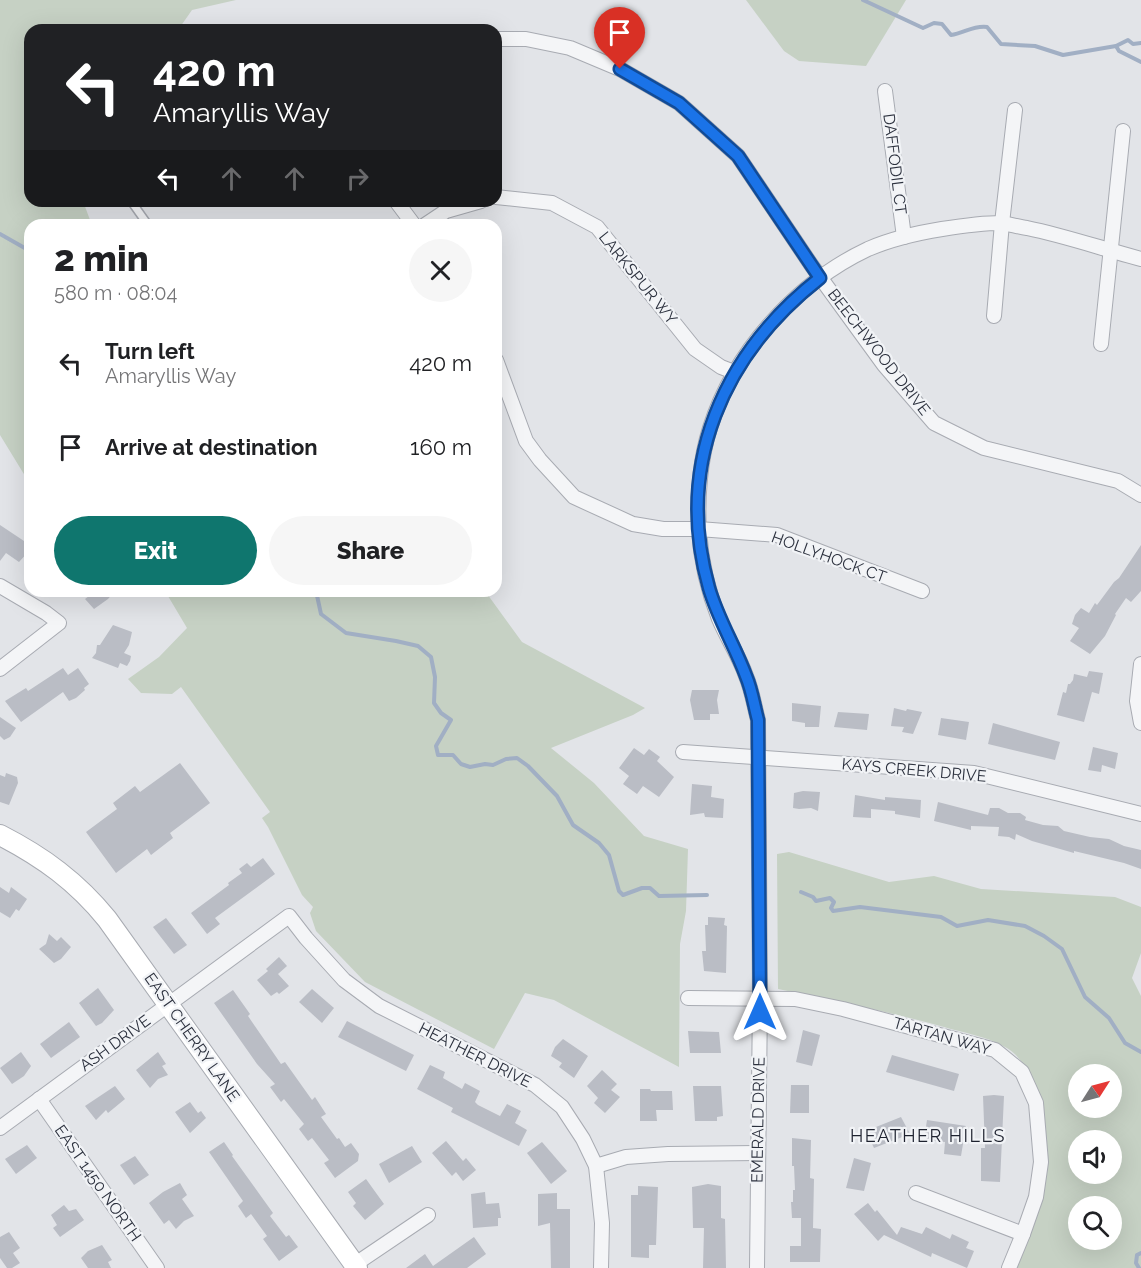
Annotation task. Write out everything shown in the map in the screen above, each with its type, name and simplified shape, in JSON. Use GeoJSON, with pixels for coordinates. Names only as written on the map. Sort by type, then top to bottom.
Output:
{"type":"FeatureCollection","features":[{"type":"Feature","properties":{"kind":"street","name":"BEECHWOOD DRIVE"},"geometry":{"type":"LineString","coordinates":[[502,39],[526,39],[570,48],[620,69],[679,103],[738,156],[820,278],[884,365],[934,423],[984,448],[1118,481],[1141,495]]}},
{"type":"Feature","properties":{"kind":"street","name":"DAFFODIL CT"},"geometry":{"type":"LineString","coordinates":[[885,91],[904,237]]}},
{"type":"Feature","properties":{"kind":"street"},"geometry":{"type":"LineString","coordinates":[[994,316],[1015,110]]}},
{"type":"Feature","properties":{"kind":"street"},"geometry":{"type":"LineString","coordinates":[[1101,344],[1123,131]]}},
{"type":"Feature","properties":{"kind":"street","name":"LARKSPUR WY"},"geometry":{"type":"LineString","coordinates":[[502,198],[552,203],[597,227],[695,349],[734,372]]}},
{"type":"Feature","properties":{"kind":"street"},"geometry":{"type":"LineString","coordinates":[[434,219],[446,211],[460,207]]}},
{"type":"Feature","properties":{"kind":"street","name":"EMERALD DRIVE"},"geometry":{"type":"LineString","coordinates":[[757,1268],[760,999],[758,720],[747,677],[719,619],[702,559],[699,497],[703,458],[710,428],[734,372],[776,319],[820,278],[869,249],[904,237],[960,226],[1002,223],[1086,242],[1141,259]]}},
{"type":"Feature","properties":{"kind":"street","name":"HOLLYHOCK CT"},"geometry":{"type":"LineString","coordinates":[[502,376],[526,441],[574,497],[633,524],[663,529],[699,529],[777,535],[922,591]]}},
{"type":"Feature","properties":{"kind":"street"},"geometry":{"type":"LineString","coordinates":[[0,586],[46,613],[58,623],[0,669]]}},
{"type":"Feature","properties":{"kind":"street"},"geometry":{"type":"LineString","coordinates":[[1141,664],[1137,701],[1141,723]]}},
{"type":"Feature","properties":{"kind":"street","name":"KAYS CREEK DRIVE"},"geometry":{"type":"LineString","coordinates":[[683,752],[974,772],[1141,814]]}},
{"type":"Feature","properties":{"kind":"street","name":"EAST CHERRY LANE"},"geometry":{"type":"LineString","coordinates":[[0,835],[29,850],[60,871],[87,895],[107,919],[356,1266]]}},
{"type":"Feature","properties":{"kind":"street","name":"ASH DRIVE"},"geometry":{"type":"LineString","coordinates":[[0,1128],[289,916]]}},
{"type":"Feature","properties":{"kind":"street","name":"HEATHER DRIVE"},"geometry":{"type":"LineString","coordinates":[[289,916],[344,980],[379,1006],[535,1085],[562,1107],[583,1139],[596,1166],[602,1223],[600,1268]]}},
{"type":"Feature","properties":{"kind":"street","name":"TARTAN WAY"},"geometry":{"type":"LineString","coordinates":[[688,998],[795,999],[843,1009],[995,1050],[1022,1072],[1036,1103],[1041,1162],[1036,1197],[1009,1268]]}},
{"type":"Feature","properties":{"kind":"street","name":"EAST 1450 NORTH"},"geometry":{"type":"LineString","coordinates":[[39,1099],[157,1268]]}},
{"type":"Feature","properties":{"kind":"street"},"geometry":{"type":"LineString","coordinates":[[596,1166],[636,1156],[757,1153]]}},
{"type":"Feature","properties":{"kind":"street"},"geometry":{"type":"LineString","coordinates":[[916,1193],[1023,1234]]}},
{"type":"Feature","properties":{"kind":"street"},"geometry":{"type":"LineString","coordinates":[[356,1266],[428,1215]]}},
{"type":"Feature","properties":{"kind":"green space"},"geometry":{"type":"Polygon","coordinates":[[[0,0],[236,0],[192,10],[182,24],[24,24],[24,207],[85,207],[90,219],[24,219],[24,474],[0,435],[0,0]]]}},
{"type":"Feature","properties":{"kind":"green space"},"geometry":{"type":"Polygon","coordinates":[[[746,0],[906,0],[866,66],[799,61],[784,51],[746,0]]]}},
{"type":"Feature","properties":{"kind":"green space"},"geometry":{"type":"Polygon","coordinates":[[[169,597],[489,597],[522,642],[645,708],[551,748],[594,783],[644,836],[688,849],[686,911],[680,944],[679,1067],[554,1000],[525,993],[494,1049],[365,982],[316,931],[310,913],[313,907],[302,895],[262,818],[270,812],[181,687],[172,694],[141,693],[128,679],[159,657],[187,628],[169,597]]]}},
{"type":"Feature","properties":{"kind":"green space"},"geometry":{"type":"Polygon","coordinates":[[[789,852],[889,882],[934,876],[981,889],[1115,897],[1141,907],[1141,953],[1132,978],[1141,996],[1141,1268],[1011,1268],[1030,1222],[1039,1094],[1030,1074],[1011,1051],[983,1037],[882,1011],[778,989],[777,854],[789,852]]]}},
{"type":"Feature","properties":{"kind":"building"},"geometry":{"type":"Polygon","coordinates":[[[0,525],[24,541],[24,557],[19,562],[6,553],[0,561],[0,525]]]}},
{"type":"Feature","properties":{"kind":"building"},"geometry":{"type":"Polygon","coordinates":[[[1141,545],[1141,591],[1131,602],[1126,598],[1115,614],[1105,636],[1090,654],[1070,641],[1079,628],[1072,624],[1075,615],[1081,608],[1089,613],[1095,603],[1097,605],[1141,545]]]}},
{"type":"Feature","properties":{"kind":"building"},"geometry":{"type":"Polygon","coordinates":[[[88,597],[110,597],[94,609],[85,599],[88,597]]]}},
{"type":"Feature","properties":{"kind":"building"},"geometry":{"type":"Polygon","coordinates":[[[113,625],[132,632],[129,645],[124,653],[131,656],[127,666],[120,663],[118,668],[92,658],[96,653],[97,645],[100,645],[113,625]]]}},
{"type":"Feature","properties":{"kind":"building"},"geometry":{"type":"Polygon","coordinates":[[[63,668],[68,675],[78,668],[89,684],[84,688],[85,690],[69,701],[63,692],[21,722],[5,701],[26,688],[28,691],[63,668]]]}},
{"type":"Feature","properties":{"kind":"building"},"geometry":{"type":"Polygon","coordinates":[[[1089,671],[1103,673],[1099,694],[1092,692],[1084,722],[1057,715],[1063,692],[1066,693],[1074,674],[1087,677],[1089,671]]]}},
{"type":"Feature","properties":{"kind":"building"},"geometry":{"type":"Polygon","coordinates":[[[692,690],[719,690],[717,700],[719,714],[710,714],[710,720],[694,720],[690,700],[692,690]]]}},
{"type":"Feature","properties":{"kind":"building"},"geometry":{"type":"Polygon","coordinates":[[[792,703],[821,706],[819,727],[805,727],[805,723],[792,721],[792,703]]]}},
{"type":"Feature","properties":{"kind":"building"},"geometry":{"type":"Polygon","coordinates":[[[894,708],[922,712],[913,734],[902,732],[904,727],[891,726],[894,708]]]}},
{"type":"Feature","properties":{"kind":"building"},"geometry":{"type":"Polygon","coordinates":[[[838,712],[869,714],[867,730],[834,727],[838,712]]]}},
{"type":"Feature","properties":{"kind":"building"},"geometry":{"type":"Polygon","coordinates":[[[0,717],[16,728],[10,737],[4,740],[0,736],[0,717]]]}},
{"type":"Feature","properties":{"kind":"building"},"geometry":{"type":"Polygon","coordinates":[[[941,718],[969,722],[966,740],[938,735],[941,718]]]}},
{"type":"Feature","properties":{"kind":"building"},"geometry":{"type":"Polygon","coordinates":[[[993,723],[1060,742],[1055,760],[988,744],[993,723]]]}},
{"type":"Feature","properties":{"kind":"building"},"geometry":{"type":"Polygon","coordinates":[[[1093,747],[1118,753],[1115,769],[1102,765],[1101,772],[1088,770],[1093,747]]]}},
{"type":"Feature","properties":{"kind":"building"},"geometry":{"type":"Polygon","coordinates":[[[634,748],[644,755],[649,749],[660,757],[657,761],[674,777],[659,797],[643,786],[637,794],[623,784],[629,776],[619,768],[634,748]]]}},
{"type":"Feature","properties":{"kind":"building"},"geometry":{"type":"Polygon","coordinates":[[[180,763],[210,803],[170,833],[173,838],[151,855],[147,849],[116,873],[86,832],[117,809],[113,803],[135,786],[140,792],[180,763]]]}},
{"type":"Feature","properties":{"kind":"building"},"geometry":{"type":"Polygon","coordinates":[[[6,773],[17,777],[18,783],[9,805],[0,802],[0,775],[5,777],[6,773]]]}},
{"type":"Feature","properties":{"kind":"building"},"geometry":{"type":"Polygon","coordinates":[[[692,784],[712,786],[711,797],[724,799],[723,818],[705,817],[704,813],[690,815],[692,784]]]}},
{"type":"Feature","properties":{"kind":"building"},"geometry":{"type":"Polygon","coordinates":[[[820,792],[818,811],[811,808],[793,808],[794,793],[820,792]]]}},
{"type":"Feature","properties":{"kind":"building"},"geometry":{"type":"Polygon","coordinates":[[[855,795],[885,800],[885,797],[921,800],[920,818],[895,814],[895,811],[871,809],[871,818],[853,817],[855,795]]]}},
{"type":"Feature","properties":{"kind":"building"},"geometry":{"type":"Polygon","coordinates":[[[938,802],[988,815],[990,808],[999,808],[1008,813],[1020,813],[1026,817],[1025,820],[1058,826],[1064,831],[1109,839],[1141,850],[1141,869],[1074,851],[1074,853],[1016,834],[1015,840],[998,836],[999,827],[971,826],[971,830],[934,821],[938,802]]]}},
{"type":"Feature","properties":{"kind":"building"},"geometry":{"type":"Polygon","coordinates":[[[263,858],[275,874],[215,918],[220,924],[207,934],[191,913],[229,885],[228,883],[242,873],[239,869],[247,863],[251,867],[263,858]]]}},
{"type":"Feature","properties":{"kind":"building"},"geometry":{"type":"Polygon","coordinates":[[[0,887],[9,893],[11,887],[27,899],[19,911],[16,909],[10,918],[0,912],[0,887]]]}},
{"type":"Feature","properties":{"kind":"building"},"geometry":{"type":"Polygon","coordinates":[[[708,917],[725,918],[724,925],[727,926],[726,973],[704,971],[702,951],[706,951],[705,925],[708,925],[708,917]]]}},
{"type":"Feature","properties":{"kind":"building"},"geometry":{"type":"Polygon","coordinates":[[[166,918],[187,945],[174,954],[153,927],[166,918]]]}},
{"type":"Feature","properties":{"kind":"building"},"geometry":{"type":"Polygon","coordinates":[[[49,934],[57,941],[61,937],[71,947],[61,959],[54,963],[39,949],[46,944],[49,934]]]}},
{"type":"Feature","properties":{"kind":"building"},"geometry":{"type":"Polygon","coordinates":[[[279,957],[287,966],[278,974],[289,986],[279,994],[277,992],[271,996],[257,980],[279,957]]]}},
{"type":"Feature","properties":{"kind":"building"},"geometry":{"type":"Polygon","coordinates":[[[98,988],[114,1010],[96,1026],[79,1003],[98,988]]]}},
{"type":"Feature","properties":{"kind":"building"},"geometry":{"type":"Polygon","coordinates":[[[312,989],[334,1008],[322,1023],[299,1002],[312,989]]]}},
{"type":"Feature","properties":{"kind":"building"},"geometry":{"type":"Polygon","coordinates":[[[233,990],[281,1064],[285,1062],[312,1100],[315,1097],[326,1114],[321,1117],[337,1139],[339,1138],[345,1147],[351,1143],[359,1154],[358,1161],[335,1178],[324,1163],[329,1160],[312,1138],[308,1141],[299,1129],[304,1124],[284,1099],[281,1102],[270,1087],[275,1084],[257,1064],[214,1003],[233,990]]]}},
{"type":"Feature","properties":{"kind":"building"},"geometry":{"type":"Polygon","coordinates":[[[347,1021],[414,1055],[406,1071],[338,1037],[347,1021]]]}},
{"type":"Feature","properties":{"kind":"building"},"geometry":{"type":"Polygon","coordinates":[[[69,1022],[80,1037],[51,1058],[40,1044],[69,1022]]]}},
{"type":"Feature","properties":{"kind":"building"},"geometry":{"type":"Polygon","coordinates":[[[803,1030],[820,1035],[812,1066],[796,1062],[803,1030]]]}},
{"type":"Feature","properties":{"kind":"building"},"geometry":{"type":"Polygon","coordinates":[[[688,1031],[719,1032],[721,1053],[690,1053],[688,1031]]]}},
{"type":"Feature","properties":{"kind":"building"},"geometry":{"type":"Polygon","coordinates":[[[563,1039],[588,1056],[574,1078],[559,1067],[562,1063],[551,1056],[555,1047],[563,1039]]]}},
{"type":"Feature","properties":{"kind":"building"},"geometry":{"type":"Polygon","coordinates":[[[21,1052],[31,1066],[24,1076],[12,1084],[0,1068],[21,1052]]]}},
{"type":"Feature","properties":{"kind":"building"},"geometry":{"type":"Polygon","coordinates":[[[158,1052],[166,1064],[162,1066],[168,1075],[158,1079],[150,1088],[136,1070],[158,1052]]]}},
{"type":"Feature","properties":{"kind":"building"},"geometry":{"type":"Polygon","coordinates":[[[892,1055],[959,1074],[954,1091],[886,1072],[892,1055]]]}},
{"type":"Feature","properties":{"kind":"building"},"geometry":{"type":"Polygon","coordinates":[[[430,1065],[445,1072],[443,1078],[462,1089],[465,1083],[480,1091],[475,1102],[478,1105],[500,1116],[507,1104],[521,1111],[515,1123],[527,1130],[519,1146],[451,1112],[453,1108],[417,1089],[430,1065]]]}},
{"type":"Feature","properties":{"kind":"building"},"geometry":{"type":"Polygon","coordinates":[[[602,1070],[617,1084],[611,1090],[620,1097],[605,1113],[594,1103],[598,1098],[587,1086],[602,1070]]]}},
{"type":"Feature","properties":{"kind":"building"},"geometry":{"type":"Polygon","coordinates":[[[791,1085],[809,1085],[809,1113],[790,1113],[791,1085]]]}},
{"type":"Feature","properties":{"kind":"building"},"geometry":{"type":"Polygon","coordinates":[[[115,1086],[125,1099],[108,1113],[106,1110],[96,1120],[85,1106],[115,1086]]]}},
{"type":"Feature","properties":{"kind":"building"},"geometry":{"type":"Polygon","coordinates":[[[693,1086],[721,1086],[723,1116],[717,1117],[717,1121],[695,1121],[693,1086]]]}},
{"type":"Feature","properties":{"kind":"building"},"geometry":{"type":"Polygon","coordinates":[[[640,1089],[672,1091],[673,1110],[656,1110],[657,1121],[640,1121],[640,1089]]]}},
{"type":"Feature","properties":{"kind":"building"},"geometry":{"type":"Polygon","coordinates":[[[983,1096],[1004,1096],[1000,1182],[981,1181],[981,1148],[985,1148],[983,1096]]]}},
{"type":"Feature","properties":{"kind":"building"},"geometry":{"type":"Polygon","coordinates":[[[190,1102],[198,1113],[201,1111],[206,1118],[190,1133],[175,1112],[190,1102]]]}},
{"type":"Feature","properties":{"kind":"building"},"geometry":{"type":"Polygon","coordinates":[[[901,1117],[910,1134],[874,1148],[866,1131],[901,1117]]]}},
{"type":"Feature","properties":{"kind":"building"},"geometry":{"type":"Polygon","coordinates":[[[927,1120],[966,1126],[961,1156],[944,1154],[945,1142],[924,1140],[927,1120]]]}},
{"type":"Feature","properties":{"kind":"building"},"geometry":{"type":"Polygon","coordinates":[[[792,1138],[811,1140],[810,1178],[814,1179],[813,1228],[821,1229],[820,1262],[790,1262],[790,1246],[801,1246],[801,1218],[792,1218],[791,1202],[793,1202],[793,1190],[795,1190],[792,1138]]]}},
{"type":"Feature","properties":{"kind":"building"},"geometry":{"type":"Polygon","coordinates":[[[446,1141],[463,1161],[466,1158],[476,1170],[463,1181],[456,1172],[452,1176],[432,1153],[446,1141]]]}},
{"type":"Feature","properties":{"kind":"building"},"geometry":{"type":"Polygon","coordinates":[[[224,1142],[273,1213],[270,1216],[286,1237],[289,1235],[298,1247],[279,1261],[263,1239],[267,1236],[251,1214],[246,1218],[238,1206],[243,1201],[209,1152],[224,1142]]]}},
{"type":"Feature","properties":{"kind":"building"},"geometry":{"type":"Polygon","coordinates":[[[542,1142],[567,1171],[551,1184],[527,1153],[542,1142]]]}},
{"type":"Feature","properties":{"kind":"building"},"geometry":{"type":"Polygon","coordinates":[[[27,1145],[37,1158],[16,1174],[5,1159],[27,1145]]]}},
{"type":"Feature","properties":{"kind":"building"},"geometry":{"type":"Polygon","coordinates":[[[412,1146],[422,1162],[389,1183],[379,1164],[412,1146]]]}},
{"type":"Feature","properties":{"kind":"building"},"geometry":{"type":"Polygon","coordinates":[[[135,1156],[149,1175],[134,1185],[120,1165],[135,1156]]]}},
{"type":"Feature","properties":{"kind":"building"},"geometry":{"type":"Polygon","coordinates":[[[854,1158],[871,1163],[864,1191],[846,1188],[854,1158]]]}},
{"type":"Feature","properties":{"kind":"building"},"geometry":{"type":"Polygon","coordinates":[[[366,1179],[384,1204],[365,1220],[353,1206],[356,1203],[348,1192],[366,1179]]]}},
{"type":"Feature","properties":{"kind":"building"},"geometry":{"type":"Polygon","coordinates":[[[180,1183],[187,1195],[182,1199],[194,1216],[184,1221],[176,1229],[169,1220],[164,1224],[149,1203],[180,1183]]]}},
{"type":"Feature","properties":{"kind":"building"},"geometry":{"type":"Polygon","coordinates":[[[708,1184],[721,1186],[721,1218],[725,1219],[726,1268],[703,1268],[704,1228],[693,1228],[692,1187],[708,1184]]]}},
{"type":"Feature","properties":{"kind":"building"},"geometry":{"type":"Polygon","coordinates":[[[638,1186],[658,1187],[656,1245],[649,1245],[649,1258],[631,1257],[631,1195],[638,1195],[638,1186]]]}},
{"type":"Feature","properties":{"kind":"building"},"geometry":{"type":"Polygon","coordinates":[[[485,1192],[486,1204],[499,1203],[501,1218],[498,1218],[498,1226],[473,1228],[471,1194],[485,1192]]]}},
{"type":"Feature","properties":{"kind":"building"},"geometry":{"type":"Polygon","coordinates":[[[557,1193],[557,1209],[570,1209],[570,1268],[551,1268],[550,1223],[538,1226],[538,1194],[557,1193]]]}},
{"type":"Feature","properties":{"kind":"building"},"geometry":{"type":"Polygon","coordinates":[[[868,1203],[875,1212],[877,1210],[897,1235],[901,1227],[922,1234],[926,1227],[950,1239],[952,1234],[969,1242],[966,1248],[974,1251],[967,1268],[932,1253],[931,1257],[884,1235],[878,1241],[854,1214],[868,1203]]]}},
{"type":"Feature","properties":{"kind":"building"},"geometry":{"type":"Polygon","coordinates":[[[64,1205],[69,1211],[76,1209],[84,1220],[60,1237],[53,1228],[57,1225],[51,1215],[64,1205]]]}},
{"type":"Feature","properties":{"kind":"building"},"geometry":{"type":"Polygon","coordinates":[[[9,1232],[20,1248],[13,1253],[20,1263],[12,1268],[7,1268],[0,1258],[0,1237],[9,1232]]]}},
{"type":"Feature","properties":{"kind":"building"},"geometry":{"type":"Polygon","coordinates":[[[474,1237],[486,1254],[467,1268],[406,1268],[425,1254],[433,1266],[474,1237]]]}},
{"type":"Feature","properties":{"kind":"building"},"geometry":{"type":"Polygon","coordinates":[[[102,1245],[112,1260],[108,1262],[111,1268],[88,1268],[81,1258],[88,1251],[102,1245]]]}},
{"type":"Feature","properties":{"kind":"waterway"},"geometry":{"type":"LineString","coordinates":[[863,0],[923,28],[934,23],[942,24],[951,35],[978,27],[987,27],[1001,44],[1035,46],[1063,55],[1116,46],[1128,40],[1133,44],[1141,43]]}},
{"type":"Feature","properties":{"kind":"waterway"},"geometry":{"type":"LineString","coordinates":[[1116,46],[1119,51],[1141,62]]}},
{"type":"Feature","properties":{"kind":"waterway"},"geometry":{"type":"LineString","coordinates":[[0,234],[24,248]]}},
{"type":"Feature","properties":{"kind":"waterway"},"geometry":{"type":"LineString","coordinates":[[317,597],[321,614],[346,633],[418,646],[431,657],[435,677],[434,703],[441,713],[451,720],[436,746],[438,755],[453,755],[461,764],[470,767],[493,765],[506,759],[517,758],[528,766],[557,796],[573,825],[599,843],[609,855],[619,891],[623,895],[642,888],[650,888],[659,896],[707,895]]}},
{"type":"Feature","properties":{"kind":"waterway"},"geometry":{"type":"LineString","coordinates":[[801,892],[813,897],[816,901],[830,898],[834,902],[831,908],[833,911],[860,907],[941,917],[957,926],[988,920],[1025,926],[1062,949],[1085,997],[1109,1018],[1125,1043],[1141,1052]]}},
{"type":"Feature","properties":{"kind":"waterway"},"geometry":{"type":"LineString","coordinates":[[1139,1268],[1136,1263],[1137,1255],[1141,1253]]}},
{"type":"Feature","properties":{"kind":"district","name":"HEATHER HILLS"},"geometry":{"type":"Point","coordinates":[928,1135]}},
{"type":"Feature","properties":{"kind":"route"},"geometry":{"type":"LineString","coordinates":[[620,69],[679,103],[738,156],[820,278],[776,319],[734,372],[710,428],[703,458],[699,497],[700,543],[709,587],[719,619],[747,677],[758,720],[760,1012]]}}]}
